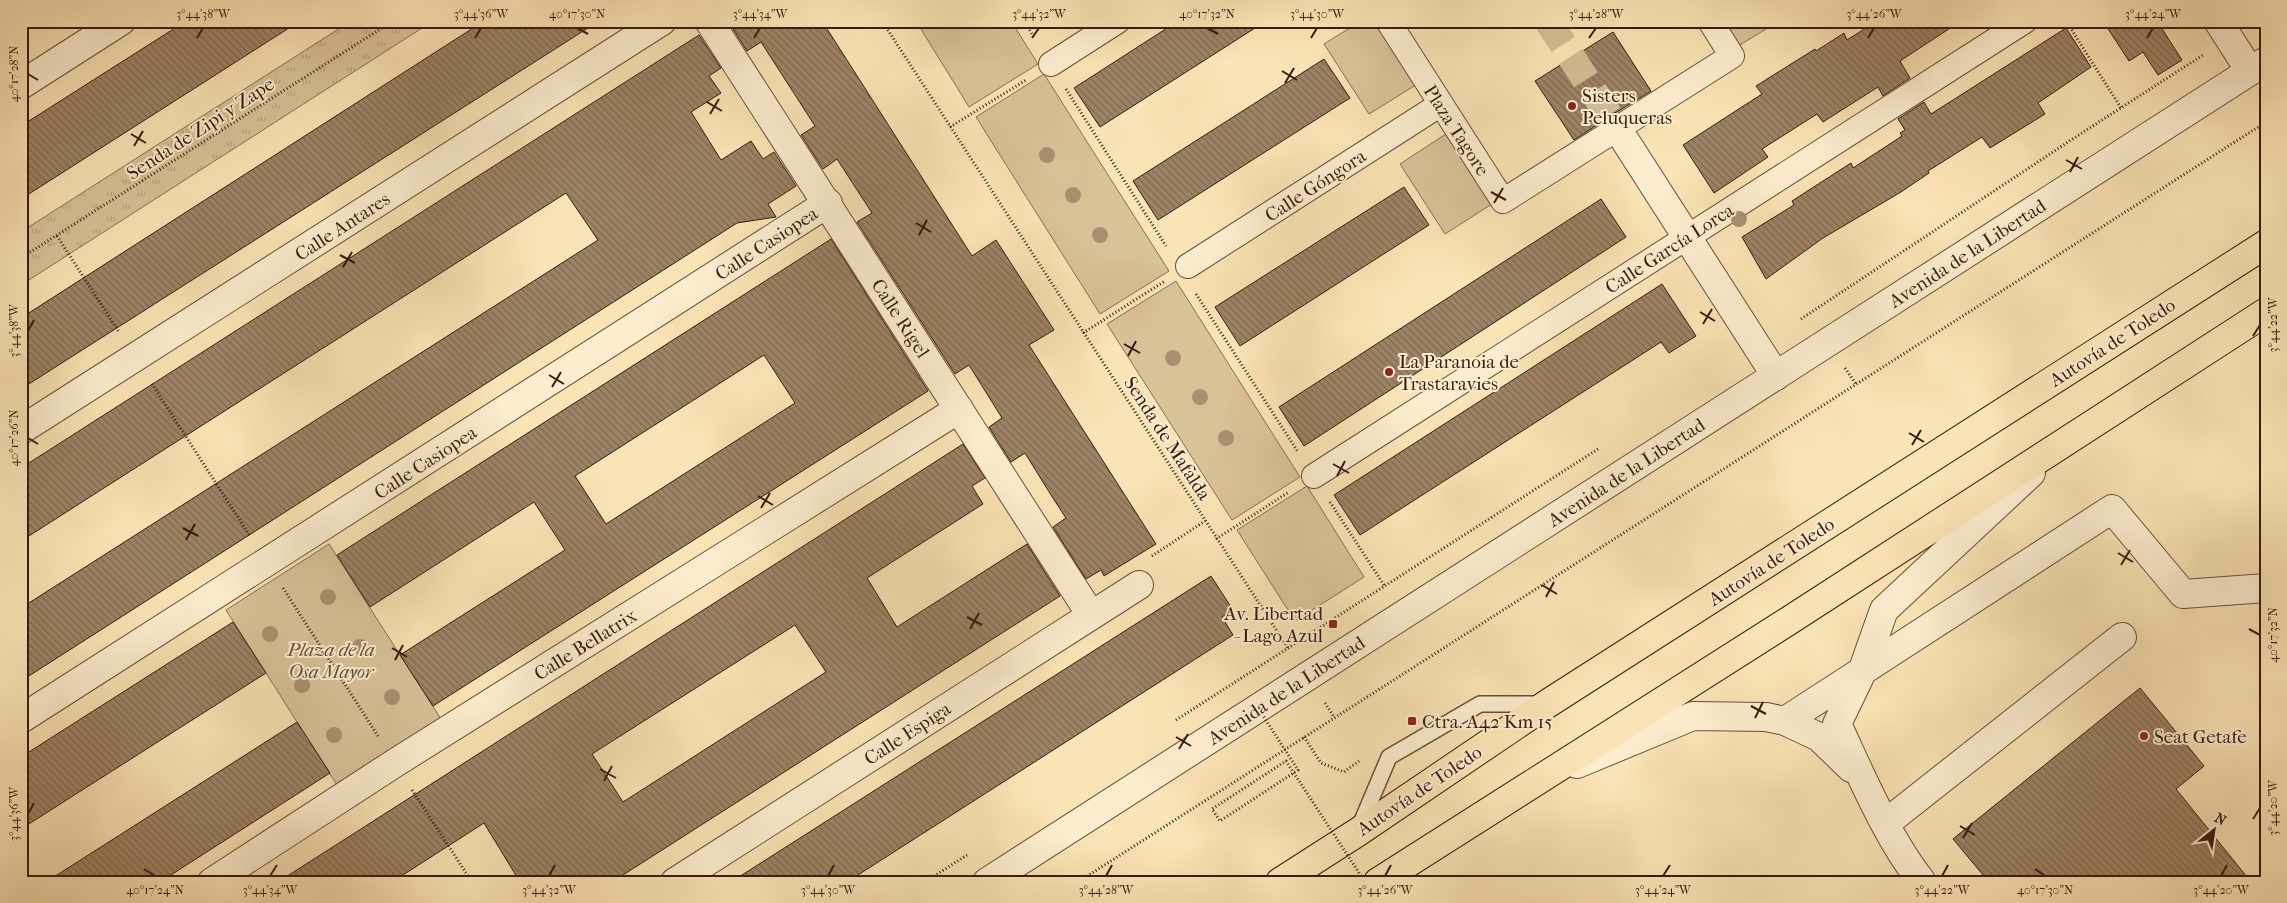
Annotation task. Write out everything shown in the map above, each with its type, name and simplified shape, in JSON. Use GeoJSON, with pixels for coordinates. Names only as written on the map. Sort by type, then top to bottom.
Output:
{"type":"FeatureCollection","features":[{"type":"Feature","properties":{"kind":"highway","name":"Autovía de Toledo"},"geometry":{"type":"LineString","coordinates":[[1280,882],[1358,832],[1547,704],[2266,244]]}},
{"type":"Feature","properties":{"kind":"highway"},"geometry":{"type":"LineString","coordinates":[[1378,882],[2152,387],[2266,312]]}},
{"type":"Feature","properties":{"kind":"highway"},"geometry":{"type":"LineString","coordinates":[[2152,387],[2266,328]]}},
{"type":"Feature","properties":{"kind":"street"},"geometry":{"type":"LineString","coordinates":[[21,85],[121,21]]}},
{"type":"Feature","properties":{"kind":"street","name":"Calle Antares"},"geometry":{"type":"LineString","coordinates":[[21,430],[662,21]]}},
{"type":"Feature","properties":{"kind":"street","name":"Calle Rigel"},"geometry":{"type":"LineString","coordinates":[[709,21],[1092,615]]}},
{"type":"Feature","properties":{"kind":"street"},"geometry":{"type":"LineString","coordinates":[[1051,64],[1118,21]]}},
{"type":"Feature","properties":{"kind":"street","name":"Plaza Tagore"},"geometry":{"type":"LineString","coordinates":[[1388,21],[1503,201],[1732,56],[1710,21]]}},
{"type":"Feature","properties":{"kind":"street","name":"Calle García Lorca"},"geometry":{"type":"LineString","coordinates":[[1314,476],[2025,21]]}},
{"type":"Feature","properties":{"kind":"street"},"geometry":{"type":"LineString","coordinates":[[2224,30],[2258,66]]}},
{"type":"Feature","properties":{"kind":"street","name":"Avenida de la Libertad"},"geometry":{"type":"LineString","coordinates":[[987,882],[2258,66]]}},
{"type":"Feature","properties":{"kind":"street","name":"Calle Góngora"},"geometry":{"type":"LineString","coordinates":[[1185,268],[1441,104]]}},
{"type":"Feature","properties":{"kind":"street"},"geometry":{"type":"LineString","coordinates":[[1617,128],[1685,237],[1776,376]]}},
{"type":"Feature","properties":{"kind":"street","name":"Calle Casiopea"},"geometry":{"type":"LineString","coordinates":[[21,719],[828,203]]}},
{"type":"Feature","properties":{"kind":"street","name":"Calle Bellatrix"},"geometry":{"type":"LineString","coordinates":[[212,882],[412,752],[960,409]]}},
{"type":"Feature","properties":{"kind":"street"},"geometry":{"type":"LineString","coordinates":[[1922,882],[1908,865],[1862,779],[1837,724],[1862,672],[1884,610],[2061,444]]}},
{"type":"Feature","properties":{"kind":"street"},"geometry":{"type":"LineString","coordinates":[[1786,721],[2112,508],[2183,594],[2266,588]]}},
{"type":"Feature","properties":{"kind":"street","name":"Calle Espiga"},"geometry":{"type":"LineString","coordinates":[[675,882],[1139,585]]}},
{"type":"Feature","properties":{"kind":"street"},"geometry":{"type":"LineString","coordinates":[[1886,823],[2122,637]]}},
{"type":"Feature","properties":{"kind":"street"},"geometry":{"type":"LineString","coordinates":[[1537,781],[1693,716],[1766,717],[1786,721],[1818,737],[1862,779]]}},
{"type":"Feature","properties":{"kind":"lane"},"geometry":{"type":"LineString","coordinates":[[1358,832],[1389,757],[1480,704],[1547,704]]}},
{"type":"Feature","properties":{"kind":"path","name":"Senda de Zipi y Zape"},"geometry":{"type":"LineString","coordinates":[[21,258],[393,21]]}},
{"type":"Feature","properties":{"kind":"path","name":"Senda de Mafalda"},"geometry":{"type":"LineString","coordinates":[[882,21],[1334,717]]}},
{"type":"Feature","properties":{"kind":"path"},"geometry":{"type":"LineString","coordinates":[[1024,21],[1185,268],[1384,585]]}},
{"type":"Feature","properties":{"kind":"path"},"geometry":{"type":"LineString","coordinates":[[2066,21],[2121,108]]}},
{"type":"Feature","properties":{"kind":"path"},"geometry":{"type":"LineString","coordinates":[[1757,348],[2121,108],[2224,30]]}},
{"type":"Feature","properties":{"kind":"path"},"geometry":{"type":"LineString","coordinates":[[950,127],[1051,64]]}},
{"type":"Feature","properties":{"kind":"path"},"geometry":{"type":"LineString","coordinates":[[1078,882],[2266,122]]}},
{"type":"Feature","properties":{"kind":"path"},"geometry":{"type":"LineString","coordinates":[[1083,333],[1185,268]]}},
{"type":"Feature","properties":{"kind":"path"},"geometry":{"type":"LineString","coordinates":[[1172,722],[1600,448]]}},
{"type":"Feature","properties":{"kind":"path"},"geometry":{"type":"LineString","coordinates":[[1216,538],[1314,476]]}},
{"type":"Feature","properties":{"kind":"path"},"geometry":{"type":"LineString","coordinates":[[1258,708],[1298,770],[1290,775],[1282,780],[1274,785],[1251,800],[1220,821],[1212,809],[1286,760],[1292,769],[1297,777],[1302,785],[1323,817],[1329,825],[1355,866],[1366,882]]}},
{"type":"Feature","properties":{"kind":"path"},"geometry":{"type":"LineString","coordinates":[[1304,736],[1321,763],[1344,772],[1366,755]]}},
{"type":"Feature","properties":{"kind":"path"},"geometry":{"type":"LineString","coordinates":[[925,882],[975,850]]}},
{"type":"Feature","properties":{"kind":"green space"},"geometry":{"type":"Polygon","coordinates":[[[351,21],[433,21],[21,285],[21,232],[351,21]]]}},
{"type":"Feature","properties":{"kind":"green space"},"geometry":{"type":"Polygon","coordinates":[[[916,21],[1011,21],[1038,64],[969,107],[916,21]]]}},
{"type":"Feature","properties":{"kind":"green space"},"geometry":{"type":"Polygon","coordinates":[[[1361,21],[1379,21],[1419,83],[1369,114],[1324,44],[1361,21]]]}},
{"type":"Feature","properties":{"kind":"green space"},"geometry":{"type":"Polygon","coordinates":[[[1718,21],[1779,21],[1735,48],[1718,21]]]}},
{"type":"Feature","properties":{"kind":"green space"},"geometry":{"type":"Polygon","coordinates":[[[1044,74],[1169,271],[1100,314],[976,117],[1044,74]]]}},
{"type":"Feature","properties":{"kind":"green space"},"geometry":{"type":"Polygon","coordinates":[[[1449,132],[1495,202],[1445,234],[1400,164],[1449,132]]]}},
{"type":"Feature","properties":{"kind":"green space"},"geometry":{"type":"Polygon","coordinates":[[[1176,281],[1300,477],[1232,520],[1107,324],[1176,281]]]}},
{"type":"Feature","properties":{"kind":"green space"},"geometry":{"type":"Polygon","coordinates":[[[1307,486],[1364,577],[1295,621],[1237,530],[1307,486]]]}},
{"type":"Feature","properties":{"kind":"green space","name":"Plaza de la Osa Mayor"},"geometry":{"type":"Polygon","coordinates":[[[329,544],[441,719],[337,785],[226,610],[329,544]]]}},
{"type":"Feature","properties":{"kind":"building"},"geometry":{"type":"Polygon","coordinates":[[[186,21],[300,21],[21,199],[21,126],[186,21]]]}},
{"type":"Feature","properties":{"kind":"building"},"geometry":{"type":"Polygon","coordinates":[[[484,21],[599,21],[21,389],[21,318],[484,21]]]}},
{"type":"Feature","properties":{"kind":"building"},"geometry":{"type":"Polygon","coordinates":[[[728,21],[822,21],[972,256],[996,240],[1054,330],[1029,345],[1156,544],[1104,576],[1101,570],[1086,579],[1053,527],[1066,518],[1025,453],[1011,462],[989,427],[1002,418],[969,365],[955,374],[857,222],[872,213],[837,159],[823,169],[801,135],[815,126],[761,42],[747,51],[728,21]]]}},
{"type":"Feature","properties":{"kind":"building"},"geometry":{"type":"Polygon","coordinates":[[[1178,21],[1266,21],[1100,127],[1074,88],[1178,21]]]}},
{"type":"Feature","properties":{"kind":"building"},"geometry":{"type":"Polygon","coordinates":[[[1877,21],[1961,21],[1900,61],[1910,78],[1883,96],[1878,87],[1823,122],[1817,114],[1762,149],[1768,157],[1714,193],[1683,145],[1762,94],[1756,86],[1844,33],[1847,40],[1877,21]]]}},
{"type":"Feature","properties":{"kind":"building"},"geometry":{"type":"Polygon","coordinates":[[[2103,21],[2157,21],[2182,60],[2158,75],[2143,52],[2129,61],[2103,21]]]}},
{"type":"Feature","properties":{"kind":"building"},"geometry":{"type":"Polygon","coordinates":[[[2066,28],[2091,67],[2038,103],[2045,114],[1990,148],[1982,137],[1928,171],[1929,173],[1901,192],[1823,238],[1766,279],[1742,237],[1794,205],[1792,201],[1851,163],[1853,168],[1902,136],[1900,133],[1905,130],[1898,119],[1924,102],[1931,114],[2066,28]]]}},
{"type":"Feature","properties":{"kind":"building"},"geometry":{"type":"Polygon","coordinates":[[[1613,32],[1651,91],[1609,115],[1574,140],[1535,81],[1613,32]]]}},
{"type":"Feature","properties":{"kind":"building"},"geometry":{"type":"Polygon","coordinates":[[[699,35],[721,68],[709,76],[721,93],[691,112],[721,160],[751,141],[763,159],[774,152],[796,186],[768,204],[776,217],[737,223],[21,681],[21,608],[598,240],[566,193],[21,541],[21,468],[699,35]]]}},
{"type":"Feature","properties":{"kind":"building"},"geometry":{"type":"Polygon","coordinates":[[[1324,59],[1350,98],[1158,220],[1133,181],[1324,59]]]}},
{"type":"Feature","properties":{"kind":"building"},"geometry":{"type":"Polygon","coordinates":[[[1404,187],[1429,225],[1240,346],[1215,307],[1404,187]]]}},
{"type":"Feature","properties":{"kind":"building"},"geometry":{"type":"Polygon","coordinates":[[[1601,199],[1626,237],[1304,446],[1279,407],[1601,199]]]}},
{"type":"Feature","properties":{"kind":"building"},"geometry":{"type":"Polygon","coordinates":[[[831,239],[928,391],[433,706],[400,655],[565,550],[534,502],[370,607],[337,555],[831,239]],[[764,355],[575,476],[606,524],[795,403],[764,355]]]}},
{"type":"Feature","properties":{"kind":"building"},"geometry":{"type":"Polygon","coordinates":[[[1662,284],[1696,336],[1669,353],[1661,342],[1360,535],[1334,495],[1662,284]]]}},
{"type":"Feature","properties":{"kind":"building"},"geometry":{"type":"Polygon","coordinates":[[[963,444],[985,478],[972,486],[983,504],[867,578],[897,627],[1027,544],[1060,596],[612,882],[520,882],[484,823],[392,882],[278,882],[963,444]],[[795,625],[592,754],[623,802],[826,672],[795,625]]]}},
{"type":"Feature","properties":{"kind":"building"},"geometry":{"type":"Polygon","coordinates":[[[1211,576],[1233,610],[1222,617],[1233,635],[847,882],[731,882],[1211,576]]]}},
{"type":"Feature","properties":{"kind":"building"},"geometry":{"type":"Polygon","coordinates":[[[233,622],[266,673],[21,829],[21,757],[233,622]]]}},
{"type":"Feature","properties":{"kind":"building"},"geometry":{"type":"Polygon","coordinates":[[[2140,688],[2204,766],[2176,789],[2251,882],[1989,882],[1953,839],[2140,688]]]}},
{"type":"Feature","properties":{"kind":"building"},"geometry":{"type":"Polygon","coordinates":[[[297,722],[330,773],[160,882],[46,882],[297,722]]]}},
{"type":"Feature","properties":{"kind":"tunnel"},"geometry":{"type":"LineString","coordinates":[[1548,21],[1617,128]]}},
{"type":"Feature","properties":{"kind":"place","name":"Sisters Peluqueras"},"geometry":{"type":"Point","coordinates":[1572,106]}},
{"type":"Feature","properties":{"kind":"place","name":"La Paranoia de Trastaravies"},"geometry":{"type":"Point","coordinates":[1389,372]}},
{"type":"Feature","properties":{"kind":"place","name":"Av. Libertad - Lago Azul"},"geometry":{"type":"Point","coordinates":[1333,624]}},
{"type":"Feature","properties":{"kind":"place","name":"Ctra. A42 Km 15"},"geometry":{"type":"Point","coordinates":[1412,721]}},
{"type":"Feature","properties":{"kind":"place","name":"Seat Getafe"},"geometry":{"type":"Point","coordinates":[2144,736]}}]}
